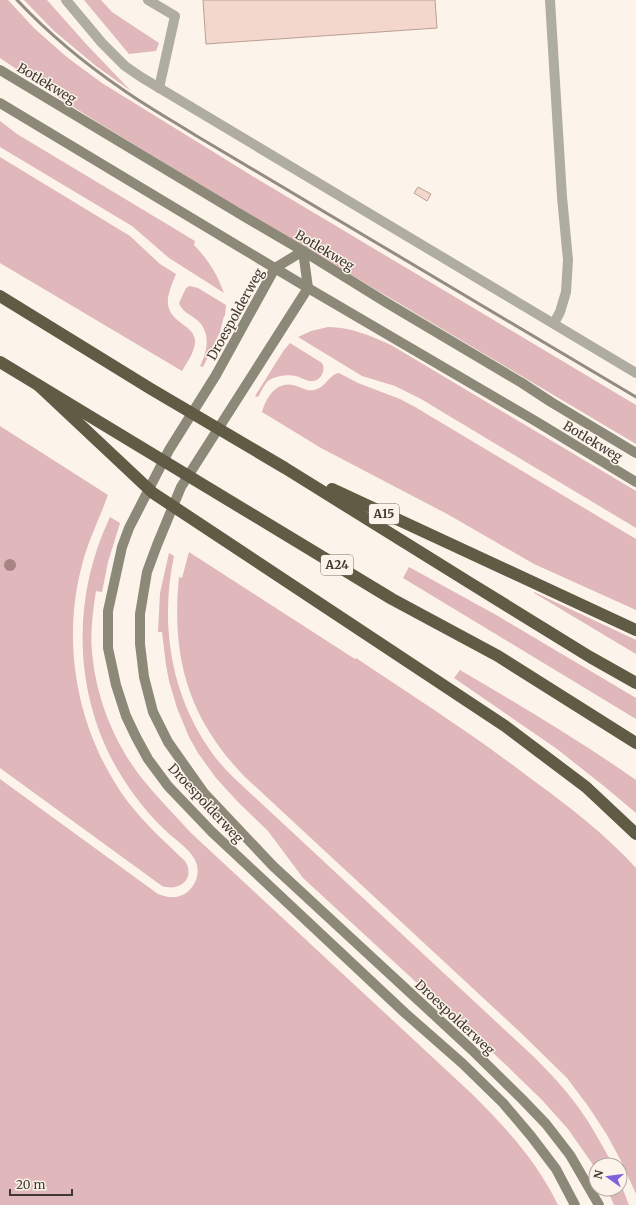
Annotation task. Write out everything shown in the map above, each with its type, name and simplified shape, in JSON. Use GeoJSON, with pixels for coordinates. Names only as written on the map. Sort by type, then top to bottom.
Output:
{"type":"FeatureCollection","features":[{"type":"Feature","properties":{"kind":"highway"},"geometry":{"type":"LineString","coordinates":[[0,296],[151,389],[285,468],[590,657],[636,683]]}},
{"type":"Feature","properties":{"kind":"highway","name":"A24"},"geometry":{"type":"LineString","coordinates":[[0,362],[392,599],[498,656],[636,743]]}},
{"type":"Feature","properties":{"kind":"highway","name":"A24"},"geometry":{"type":"LineString","coordinates":[[38,385],[153,492],[505,726],[586,787],[636,834]]}},
{"type":"Feature","properties":{"kind":"highway","name":"A15"},"geometry":{"type":"LineString","coordinates":[[285,468],[636,630]]}},
{"type":"Feature","properties":{"kind":"main road","name":"Botlekweg"},"geometry":{"type":"LineString","coordinates":[[0,70],[245,217],[303,250],[387,303],[636,453]]}},
{"type":"Feature","properties":{"kind":"main road","name":"Botlekweg"},"geometry":{"type":"LineString","coordinates":[[0,103],[308,288],[537,422],[636,482]]}},
{"type":"Feature","properties":{"kind":"main road","name":"Droespolderweg"},"geometry":{"type":"LineString","coordinates":[[303,250],[275,268],[216,375],[169,450],[129,528],[122,547],[108,611],[108,648],[116,685],[126,716],[148,758],[168,786],[212,832],[405,1013],[462,1063],[503,1103],[556,1169],[575,1205]]}},
{"type":"Feature","properties":{"kind":"main road"},"geometry":{"type":"LineString","coordinates":[[303,250],[308,288]]}},
{"type":"Feature","properties":{"kind":"main road","name":"Droespolderweg"},"geometry":{"type":"LineString","coordinates":[[308,288],[181,487],[157,544],[147,572],[140,614],[140,644],[144,677],[153,712],[168,742],[204,793],[273,866],[471,1049],[527,1104],[546,1124],[570,1155],[599,1205]]}},
{"type":"Feature","properties":{"kind":"street"},"geometry":{"type":"LineString","coordinates":[[66,0],[92,34],[131,70],[636,373]]}},
{"type":"Feature","properties":{"kind":"street"},"geometry":{"type":"LineString","coordinates":[[148,0],[175,16],[159,88]]}},
{"type":"Feature","properties":{"kind":"street"},"geometry":{"type":"LineString","coordinates":[[550,0],[562,197],[568,260],[566,292],[560,312],[554,323]]}},
{"type":"Feature","properties":{"kind":"shaded area"},"geometry":{"type":"Polygon","coordinates":[[[0,0],[8,0],[35,29],[68,58],[102,83],[259,180],[636,405],[636,444],[262,222],[102,125],[0,58],[0,0]]]}},
{"type":"Feature","properties":{"kind":"shaded area"},"geometry":{"type":"Polygon","coordinates":[[[24,0],[47,0],[131,91],[96,66],[53,30],[24,0]]]}},
{"type":"Feature","properties":{"kind":"shaded area"},"geometry":{"type":"Polygon","coordinates":[[[84,0],[101,0],[112,12],[159,43],[156,51],[129,54],[84,0]]]}},
{"type":"Feature","properties":{"kind":"shaded area"},"geometry":{"type":"Polygon","coordinates":[[[0,121],[17,134],[195,241],[194,245],[212,267],[224,293],[169,258],[132,226],[0,147],[0,121]]]}},
{"type":"Feature","properties":{"kind":"shaded area"},"geometry":{"type":"Polygon","coordinates":[[[0,157],[130,236],[160,264],[176,274],[170,289],[168,307],[176,319],[191,332],[195,343],[192,354],[182,371],[0,263],[0,157]]]}},
{"type":"Feature","properties":{"kind":"shaded area"},"geometry":{"type":"Polygon","coordinates":[[[190,286],[198,288],[226,305],[225,316],[220,332],[203,367],[200,366],[205,354],[207,342],[204,330],[197,320],[182,309],[179,303],[186,288],[190,286]]]}},
{"type":"Feature","properties":{"kind":"shaded area"},"geometry":{"type":"Polygon","coordinates":[[[328,327],[353,330],[391,345],[636,491],[636,528],[421,399],[395,386],[362,376],[298,337],[311,331],[328,327]]]}},
{"type":"Feature","properties":{"kind":"shaded area"},"geometry":{"type":"Polygon","coordinates":[[[290,343],[322,363],[324,368],[321,376],[314,381],[292,375],[285,375],[271,379],[268,381],[258,397],[255,396],[284,350],[290,343]]]}},
{"type":"Feature","properties":{"kind":"shaded area"},"geometry":{"type":"Polygon","coordinates":[[[339,373],[358,383],[400,399],[415,407],[636,539],[636,610],[534,564],[449,515],[321,448],[262,412],[269,396],[277,388],[287,384],[308,390],[314,390],[339,373]]]}},
{"type":"Feature","properties":{"kind":"shaded area"},"geometry":{"type":"Polygon","coordinates":[[[0,426],[108,495],[84,559],[75,599],[73,630],[74,660],[79,691],[86,720],[97,749],[111,776],[128,802],[141,818],[185,861],[188,867],[189,873],[187,878],[180,885],[175,887],[162,886],[0,768],[0,426]]]}},
{"type":"Feature","properties":{"kind":"shaded area"},"geometry":{"type":"Polygon","coordinates":[[[110,517],[120,523],[108,562],[102,592],[96,591],[91,644],[97,685],[102,702],[114,733],[130,762],[146,783],[191,833],[484,1106],[530,1159],[540,1173],[558,1205],[0,1205],[0,779],[158,894],[167,897],[182,895],[191,888],[197,878],[198,872],[193,856],[149,814],[135,796],[115,764],[99,731],[89,696],[84,660],[83,623],[87,587],[96,552],[110,517]]]}},
{"type":"Feature","properties":{"kind":"shaded area"},"geometry":{"type":"Polygon","coordinates":[[[189,552],[355,659],[356,658],[491,749],[587,822],[636,868],[636,1194],[628,1176],[628,1157],[619,1157],[607,1135],[588,1106],[567,1078],[522,1034],[245,777],[225,755],[197,709],[181,660],[177,606],[179,577],[182,578],[189,552]]]}},
{"type":"Feature","properties":{"kind":"shaded area"},"geometry":{"type":"Polygon","coordinates":[[[169,553],[174,556],[168,606],[169,631],[177,679],[185,703],[195,725],[214,755],[233,777],[540,1063],[576,1104],[594,1131],[609,1157],[588,1158],[568,1129],[542,1100],[303,878],[268,831],[216,778],[198,753],[189,737],[177,708],[169,681],[162,632],[158,632],[160,593],[169,553]]]}},
{"type":"Feature","properties":{"kind":"shaded area"},"geometry":{"type":"Polygon","coordinates":[[[409,567],[498,616],[636,698],[636,719],[403,578],[409,567]]]}},
{"type":"Feature","properties":{"kind":"shaded area"},"geometry":{"type":"Polygon","coordinates":[[[534,593],[636,640],[636,654],[534,593]]]}},
{"type":"Feature","properties":{"kind":"shaded area"},"geometry":{"type":"Polygon","coordinates":[[[460,670],[571,737],[636,780],[636,813],[557,749],[454,678],[460,670]]]}},
{"type":"Feature","properties":{"kind":"shaded area"},"geometry":{"type":"Polygon","coordinates":[[[610,1197],[626,1197],[629,1205],[614,1205],[610,1197]]]}},
{"type":"Feature","properties":{"kind":"building"},"geometry":{"type":"Polygon","coordinates":[[[203,0],[435,0],[437,28],[206,44],[203,0]]]}},
{"type":"Feature","properties":{"kind":"building"},"geometry":{"type":"Polygon","coordinates":[[[418,187],[431,194],[427,201],[414,193],[418,187]]]}},
{"type":"Feature","properties":{"kind":"railway"},"geometry":{"type":"LineString","coordinates":[[17,0],[67,48],[140,101],[636,397]]}}]}
